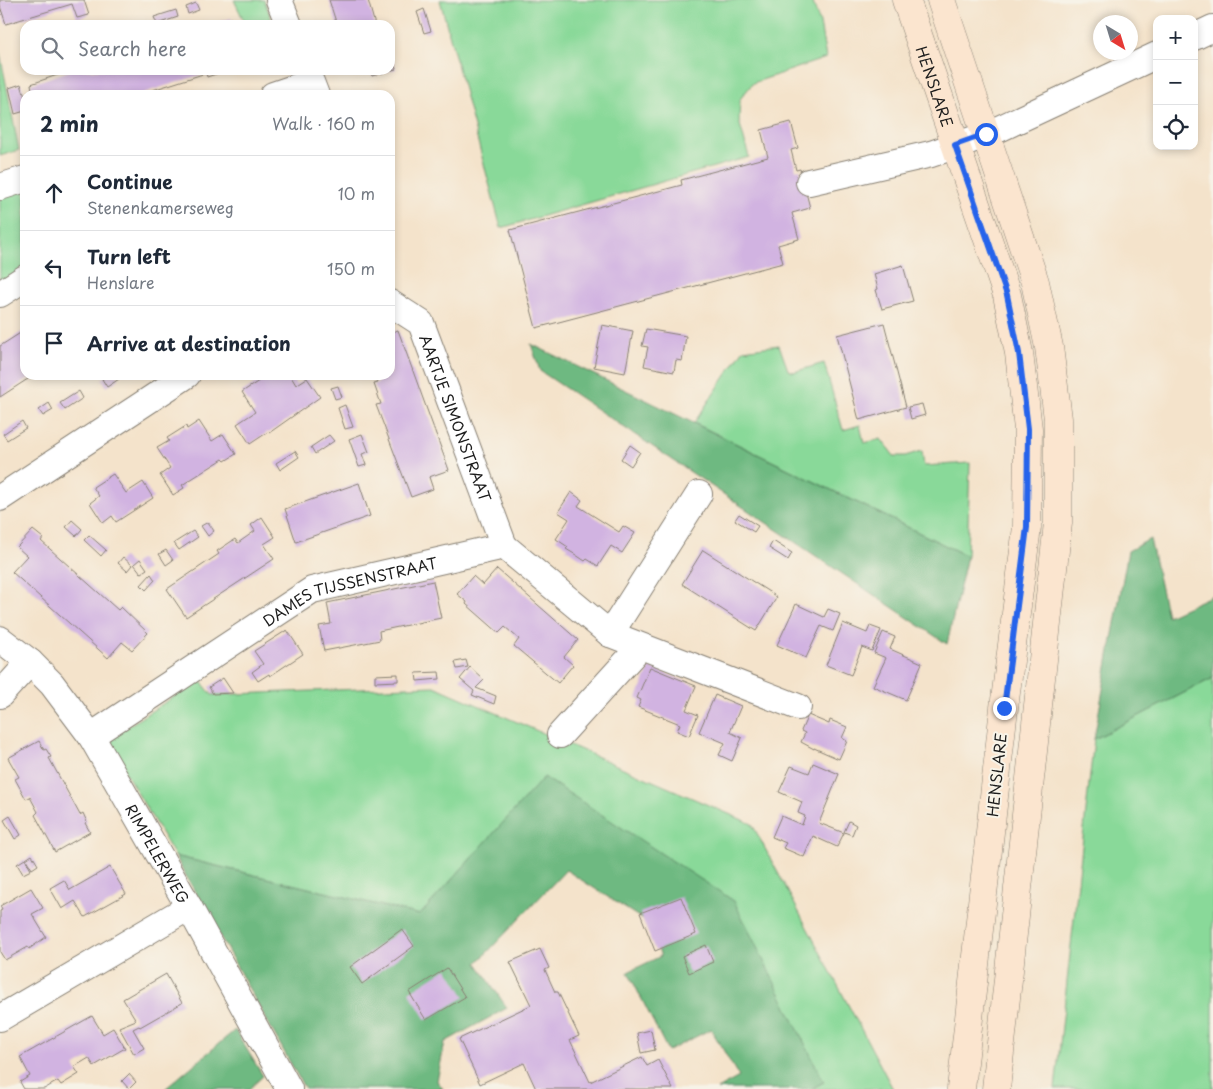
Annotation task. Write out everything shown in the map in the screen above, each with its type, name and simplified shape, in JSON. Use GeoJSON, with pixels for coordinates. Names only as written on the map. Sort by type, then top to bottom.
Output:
{"type":"FeatureCollection","features":[{"type":"Feature","properties":{"kind":"street"},"geometry":{"type":"LineString","coordinates":[[280,0],[287,20]]}},
{"type":"Feature","properties":{"kind":"street","name":"HENSLARE"},"geometry":{"type":"LineString","coordinates":[[906,0],[1007,295],[1019,353],[1028,429],[1027,527],[1004,708],[961,1089]]}},
{"type":"Feature","properties":{"kind":"street"},"geometry":{"type":"LineString","coordinates":[[941,0],[1035,282],[1049,347],[1058,420],[1058,523],[996,1089]]}},
{"type":"Feature","properties":{"kind":"street"},"geometry":{"type":"LineString","coordinates":[[1198,35],[1213,28]]}},
{"type":"Feature","properties":{"kind":"street"},"geometry":{"type":"LineString","coordinates":[[809,182],[931,154],[986,134],[1153,57]]}},
{"type":"Feature","properties":{"kind":"street"},"geometry":{"type":"LineString","coordinates":[[288,90],[311,82]]}},
{"type":"Feature","properties":{"kind":"street"},"geometry":{"type":"LineString","coordinates":[[0,187],[20,181]]}},
{"type":"Feature","properties":{"kind":"street"},"geometry":{"type":"LineString","coordinates":[[0,294],[20,281]]}},
{"type":"Feature","properties":{"kind":"street","name":"AARTJE SIMONSTRAAT"},"geometry":{"type":"LineString","coordinates":[[395,306],[422,323],[504,546]]}},
{"type":"Feature","properties":{"kind":"street"},"geometry":{"type":"LineString","coordinates":[[0,498],[179,380]]}},
{"type":"Feature","properties":{"kind":"street"},"geometry":{"type":"LineString","coordinates":[[610,634],[699,494]]}},
{"type":"Feature","properties":{"kind":"street"},"geometry":{"type":"LineString","coordinates":[[504,546],[610,634],[798,707]]}},
{"type":"Feature","properties":{"kind":"street","name":"DAMES TIJSSENSTRAAT"},"geometry":{"type":"LineString","coordinates":[[91,736],[312,590],[504,546]]}},
{"type":"Feature","properties":{"kind":"street","name":"RIMPELERWEG"},"geometry":{"type":"LineString","coordinates":[[0,638],[30,662],[52,684],[91,736],[188,907],[278,1084]]}},
{"type":"Feature","properties":{"kind":"street"},"geometry":{"type":"LineString","coordinates":[[560,735],[640,647]]}},
{"type":"Feature","properties":{"kind":"street"},"geometry":{"type":"LineString","coordinates":[[0,695],[30,662]]}},
{"type":"Feature","properties":{"kind":"street"},"geometry":{"type":"LineString","coordinates":[[0,1018],[188,907]]}},
{"type":"Feature","properties":{"kind":"green space"},"geometry":{"type":"Polygon","coordinates":[[[234,0],[264,0],[272,20],[244,20],[234,0]]]}},
{"type":"Feature","properties":{"kind":"green space"},"geometry":{"type":"Polygon","coordinates":[[[440,0],[812,0],[820,23],[826,58],[753,83],[740,99],[739,121],[749,157],[501,228],[440,0]]]}},
{"type":"Feature","properties":{"kind":"green space"},"geometry":{"type":"Polygon","coordinates":[[[0,53],[19,150],[0,156],[0,53]]]}},
{"type":"Feature","properties":{"kind":"green space"},"geometry":{"type":"Polygon","coordinates":[[[20,189],[20,270],[0,283],[0,195],[20,189]]]}},
{"type":"Feature","properties":{"kind":"green space"},"geometry":{"type":"Polygon","coordinates":[[[531,344],[967,556],[947,644],[540,371],[531,344]]]}},
{"type":"Feature","properties":{"kind":"green space"},"geometry":{"type":"Polygon","coordinates":[[[779,345],[788,370],[794,372],[824,363],[843,430],[860,425],[864,443],[881,439],[894,456],[905,456],[922,451],[924,466],[970,463],[967,556],[694,423],[743,350],[779,345]]]}},
{"type":"Feature","properties":{"kind":"green space"},"geometry":{"type":"Polygon","coordinates":[[[1150,539],[1167,616],[1213,595],[1213,678],[1094,739],[1128,551],[1150,539]]]}},
{"type":"Feature","properties":{"kind":"green space"},"geometry":{"type":"Polygon","coordinates":[[[1213,678],[1213,1089],[1055,1089],[1094,739],[1213,678]]]}},
{"type":"Feature","properties":{"kind":"green space"},"geometry":{"type":"Polygon","coordinates":[[[200,680],[212,695],[434,686],[752,824],[893,1089],[811,1089],[824,1082],[545,777],[420,915],[175,856],[112,750],[111,743],[117,733],[200,680]]]}},
{"type":"Feature","properties":{"kind":"green space"},"geometry":{"type":"Polygon","coordinates":[[[544,777],[734,901],[824,1082],[811,1089],[717,1089],[739,1077],[711,1029],[668,1051],[628,972],[661,956],[645,921],[566,870],[477,963],[507,1008],[445,1042],[437,1081],[443,1089],[305,1089],[175,856],[420,915],[544,777]]]}},
{"type":"Feature","properties":{"kind":"green space"},"geometry":{"type":"Polygon","coordinates":[[[235,1030],[263,1076],[249,1089],[165,1089],[235,1030]]]}},
{"type":"Feature","properties":{"kind":"building"},"geometry":{"type":"Polygon","coordinates":[[[0,0],[84,0],[89,15],[77,18],[72,4],[6,24],[0,0]]]}},
{"type":"Feature","properties":{"kind":"building"},"geometry":{"type":"Polygon","coordinates":[[[329,0],[368,0],[374,20],[335,20],[329,0]]]}},
{"type":"Feature","properties":{"kind":"building"},"geometry":{"type":"Polygon","coordinates":[[[196,3],[199,10],[188,14],[186,7],[196,3]]]}},
{"type":"Feature","properties":{"kind":"building"},"geometry":{"type":"Polygon","coordinates":[[[424,9],[431,31],[424,33],[417,12],[424,9]]]}},
{"type":"Feature","properties":{"kind":"building"},"geometry":{"type":"Polygon","coordinates":[[[176,10],[178,17],[169,20],[155,20],[154,17],[176,10]]]}},
{"type":"Feature","properties":{"kind":"building"},"geometry":{"type":"Polygon","coordinates":[[[57,75],[200,75],[153,90],[32,90],[31,84],[57,75]]]}},
{"type":"Feature","properties":{"kind":"building"},"geometry":{"type":"Polygon","coordinates":[[[21,84],[23,90],[20,90],[20,112],[15,114],[9,88],[21,84]]]}},
{"type":"Feature","properties":{"kind":"building"},"geometry":{"type":"Polygon","coordinates":[[[791,122],[798,148],[791,150],[796,170],[800,169],[810,208],[792,213],[799,239],[778,245],[783,263],[536,328],[510,230],[682,185],[681,180],[768,157],[761,130],[791,122]]]}},
{"type":"Feature","properties":{"kind":"building"},"geometry":{"type":"Polygon","coordinates":[[[903,265],[913,301],[882,309],[876,290],[878,289],[874,274],[903,265]]]}},
{"type":"Feature","properties":{"kind":"building"},"geometry":{"type":"Polygon","coordinates":[[[884,323],[906,407],[859,420],[837,335],[884,323]]]}},
{"type":"Feature","properties":{"kind":"building"},"geometry":{"type":"Polygon","coordinates":[[[602,325],[633,331],[625,373],[594,367],[602,325]]]}},
{"type":"Feature","properties":{"kind":"building"},"geometry":{"type":"Polygon","coordinates":[[[646,329],[686,336],[682,361],[676,360],[674,372],[644,366],[648,347],[642,346],[646,329]]]}},
{"type":"Feature","properties":{"kind":"building"},"geometry":{"type":"Polygon","coordinates":[[[398,330],[449,470],[429,477],[433,489],[411,497],[376,405],[381,404],[374,384],[378,383],[377,380],[395,380],[395,331],[398,330]]]}},
{"type":"Feature","properties":{"kind":"building"},"geometry":{"type":"Polygon","coordinates":[[[20,333],[20,380],[26,380],[0,397],[0,346],[20,333]]]}},
{"type":"Feature","properties":{"kind":"building"},"geometry":{"type":"Polygon","coordinates":[[[103,380],[118,380],[107,387],[103,380]]]}},
{"type":"Feature","properties":{"kind":"building"},"geometry":{"type":"Polygon","coordinates":[[[260,380],[293,380],[296,385],[304,380],[308,380],[320,397],[250,444],[237,424],[255,412],[242,392],[260,380]]]}},
{"type":"Feature","properties":{"kind":"building"},"geometry":{"type":"Polygon","coordinates":[[[338,386],[342,397],[335,399],[331,388],[338,386]]]}},
{"type":"Feature","properties":{"kind":"building"},"geometry":{"type":"Polygon","coordinates":[[[79,391],[83,398],[65,410],[60,403],[79,391]]]}},
{"type":"Feature","properties":{"kind":"building"},"geometry":{"type":"Polygon","coordinates":[[[49,403],[53,410],[43,416],[39,410],[49,403]]]}},
{"type":"Feature","properties":{"kind":"building"},"geometry":{"type":"Polygon","coordinates":[[[922,404],[925,415],[911,419],[908,407],[922,404]]]}},
{"type":"Feature","properties":{"kind":"building"},"geometry":{"type":"Polygon","coordinates":[[[345,405],[353,427],[345,429],[338,408],[345,405]]]}},
{"type":"Feature","properties":{"kind":"building"},"geometry":{"type":"Polygon","coordinates":[[[22,421],[26,428],[7,440],[3,434],[22,421]]]}},
{"type":"Feature","properties":{"kind":"building"},"geometry":{"type":"Polygon","coordinates":[[[199,421],[212,441],[223,434],[236,454],[225,461],[223,459],[182,485],[184,488],[173,495],[160,475],[170,468],[157,448],[169,441],[167,438],[186,426],[187,429],[199,421]]]}},
{"type":"Feature","properties":{"kind":"building"},"geometry":{"type":"Polygon","coordinates":[[[362,434],[369,452],[362,454],[366,465],[359,467],[349,439],[362,434]]]}},
{"type":"Feature","properties":{"kind":"building"},"geometry":{"type":"Polygon","coordinates":[[[329,435],[334,441],[315,454],[311,447],[329,435]]]}},
{"type":"Feature","properties":{"kind":"building"},"geometry":{"type":"Polygon","coordinates":[[[630,445],[640,452],[631,466],[621,459],[630,445]]]}},
{"type":"Feature","properties":{"kind":"building"},"geometry":{"type":"Polygon","coordinates":[[[295,451],[299,457],[280,470],[276,463],[295,451]]]}},
{"type":"Feature","properties":{"kind":"building"},"geometry":{"type":"Polygon","coordinates":[[[113,474],[126,493],[143,482],[153,498],[116,522],[112,516],[103,523],[90,503],[99,496],[93,487],[113,474]]]}},
{"type":"Feature","properties":{"kind":"building"},"geometry":{"type":"Polygon","coordinates":[[[359,483],[370,516],[296,542],[285,509],[359,483]]]}},
{"type":"Feature","properties":{"kind":"building"},"geometry":{"type":"Polygon","coordinates":[[[571,492],[582,500],[578,506],[619,532],[623,526],[635,533],[622,553],[611,546],[598,566],[587,559],[585,561],[566,549],[568,547],[556,539],[569,519],[558,512],[571,492]]]}},
{"type":"Feature","properties":{"kind":"building"},"geometry":{"type":"Polygon","coordinates":[[[739,514],[758,526],[754,532],[735,520],[739,514]]]}},
{"type":"Feature","properties":{"kind":"building"},"geometry":{"type":"Polygon","coordinates":[[[262,517],[275,537],[264,544],[274,559],[186,617],[167,589],[219,554],[217,551],[235,539],[238,543],[255,531],[251,525],[262,517]]]}},
{"type":"Feature","properties":{"kind":"building"},"geometry":{"type":"Polygon","coordinates":[[[72,520],[82,529],[76,536],[66,527],[72,520]]]}},
{"type":"Feature","properties":{"kind":"building"},"geometry":{"type":"Polygon","coordinates":[[[208,522],[214,531],[208,536],[201,526],[208,522]]]}},
{"type":"Feature","properties":{"kind":"building"},"geometry":{"type":"Polygon","coordinates":[[[33,530],[43,538],[41,541],[118,610],[121,607],[148,633],[132,650],[122,642],[108,658],[12,572],[27,556],[17,547],[33,530]]]}},
{"type":"Feature","properties":{"kind":"building"},"geometry":{"type":"Polygon","coordinates":[[[193,531],[198,537],[179,550],[174,543],[193,531]]]}},
{"type":"Feature","properties":{"kind":"building"},"geometry":{"type":"Polygon","coordinates":[[[89,535],[106,550],[101,556],[84,540],[89,535]]]}},
{"type":"Feature","properties":{"kind":"building"},"geometry":{"type":"Polygon","coordinates":[[[773,541],[792,553],[788,560],[769,548],[773,541]]]}},
{"type":"Feature","properties":{"kind":"building"},"geometry":{"type":"Polygon","coordinates":[[[166,550],[173,560],[166,565],[159,554],[166,550]]]}},
{"type":"Feature","properties":{"kind":"building"},"geometry":{"type":"Polygon","coordinates":[[[703,550],[777,597],[756,631],[682,584],[703,550]]]}},
{"type":"Feature","properties":{"kind":"building"},"geometry":{"type":"Polygon","coordinates":[[[123,557],[132,565],[127,571],[118,563],[123,557]]]}},
{"type":"Feature","properties":{"kind":"building"},"geometry":{"type":"Polygon","coordinates":[[[140,559],[147,569],[141,573],[134,564],[140,559]]]}},
{"type":"Feature","properties":{"kind":"building"},"geometry":{"type":"Polygon","coordinates":[[[497,569],[578,640],[564,657],[573,665],[558,683],[514,646],[519,639],[505,627],[499,633],[457,594],[473,576],[483,585],[497,569]]]}},
{"type":"Feature","properties":{"kind":"building"},"geometry":{"type":"Polygon","coordinates":[[[151,574],[155,580],[146,590],[141,585],[151,574]]]}},
{"type":"Feature","properties":{"kind":"building"},"geometry":{"type":"Polygon","coordinates":[[[433,581],[441,618],[379,631],[380,640],[324,651],[319,626],[331,624],[327,603],[433,581]]]}},
{"type":"Feature","properties":{"kind":"building"},"geometry":{"type":"Polygon","coordinates":[[[796,604],[824,617],[828,609],[840,614],[833,631],[821,626],[806,658],[777,645],[796,604]]]}},
{"type":"Feature","properties":{"kind":"building"},"geometry":{"type":"Polygon","coordinates":[[[843,623],[867,633],[870,626],[881,630],[872,651],[862,647],[851,675],[826,665],[843,623]]]}},
{"type":"Feature","properties":{"kind":"building"},"geometry":{"type":"Polygon","coordinates":[[[287,630],[303,654],[270,676],[269,674],[258,681],[252,672],[263,664],[254,651],[287,630]]]}},
{"type":"Feature","properties":{"kind":"building"},"geometry":{"type":"Polygon","coordinates":[[[883,632],[895,637],[890,649],[922,663],[906,700],[873,686],[886,658],[874,653],[883,632]]]}},
{"type":"Feature","properties":{"kind":"building"},"geometry":{"type":"Polygon","coordinates":[[[466,660],[468,667],[457,669],[455,662],[466,660]]]}},
{"type":"Feature","properties":{"kind":"building"},"geometry":{"type":"Polygon","coordinates":[[[470,667],[484,680],[476,688],[496,696],[494,704],[472,695],[474,691],[460,679],[470,667]]]}},
{"type":"Feature","properties":{"kind":"building"},"geometry":{"type":"Polygon","coordinates":[[[650,667],[696,686],[686,710],[698,715],[689,736],[677,731],[680,724],[638,707],[641,700],[637,698],[650,667]]]}},
{"type":"Feature","properties":{"kind":"building"},"geometry":{"type":"Polygon","coordinates":[[[439,672],[440,679],[417,681],[416,673],[439,672]]]}},
{"type":"Feature","properties":{"kind":"building"},"geometry":{"type":"Polygon","coordinates":[[[398,674],[398,681],[375,682],[375,675],[398,674]]]}},
{"type":"Feature","properties":{"kind":"building"},"geometry":{"type":"Polygon","coordinates":[[[223,678],[233,693],[213,694],[209,687],[223,678]]]}},
{"type":"Feature","properties":{"kind":"building"},"geometry":{"type":"Polygon","coordinates":[[[715,695],[741,706],[730,732],[742,738],[732,761],[719,755],[725,743],[699,732],[715,695]]]}},
{"type":"Feature","properties":{"kind":"building"},"geometry":{"type":"Polygon","coordinates":[[[808,715],[829,724],[830,720],[847,727],[842,738],[847,741],[839,759],[801,742],[805,733],[801,731],[808,715]]]}},
{"type":"Feature","properties":{"kind":"building"},"geometry":{"type":"Polygon","coordinates":[[[39,741],[51,757],[49,758],[80,815],[83,813],[87,822],[85,823],[90,832],[55,852],[35,815],[38,812],[30,797],[26,799],[15,779],[19,777],[8,758],[39,741]]]}},
{"type":"Feature","properties":{"kind":"building"},"geometry":{"type":"Polygon","coordinates":[[[813,763],[839,774],[819,823],[844,833],[837,847],[813,836],[804,857],[783,848],[786,843],[772,837],[781,816],[802,825],[805,816],[798,813],[802,802],[779,792],[791,766],[809,773],[813,763]]]}},
{"type":"Feature","properties":{"kind":"building"},"geometry":{"type":"Polygon","coordinates":[[[10,816],[21,835],[15,839],[4,820],[10,816]]]}},
{"type":"Feature","properties":{"kind":"building"},"geometry":{"type":"Polygon","coordinates":[[[849,821],[856,825],[852,835],[844,832],[849,821]]]}},
{"type":"Feature","properties":{"kind":"building"},"geometry":{"type":"Polygon","coordinates":[[[32,855],[38,865],[32,869],[26,859],[32,855]]]}},
{"type":"Feature","properties":{"kind":"building"},"geometry":{"type":"Polygon","coordinates":[[[25,859],[31,870],[23,874],[17,864],[25,859]]]}},
{"type":"Feature","properties":{"kind":"building"},"geometry":{"type":"Polygon","coordinates":[[[110,867],[126,894],[85,917],[75,901],[62,909],[50,888],[64,880],[70,890],[110,867]]]}},
{"type":"Feature","properties":{"kind":"building"},"geometry":{"type":"Polygon","coordinates":[[[31,888],[43,908],[32,914],[46,937],[29,949],[28,947],[5,960],[0,952],[0,911],[2,910],[0,906],[31,888]]]}},
{"type":"Feature","properties":{"kind":"building"},"geometry":{"type":"Polygon","coordinates":[[[681,897],[696,934],[655,951],[640,913],[681,897]]]}},
{"type":"Feature","properties":{"kind":"building"},"geometry":{"type":"Polygon","coordinates":[[[402,929],[414,946],[362,984],[350,967],[402,929]]]}},
{"type":"Feature","properties":{"kind":"building"},"geometry":{"type":"Polygon","coordinates":[[[706,945],[713,962],[689,973],[682,956],[706,945]]]}},
{"type":"Feature","properties":{"kind":"building"},"geometry":{"type":"Polygon","coordinates":[[[540,949],[549,968],[545,970],[579,1036],[570,1040],[590,1082],[642,1057],[647,1066],[658,1060],[673,1089],[536,1089],[524,1063],[480,1084],[459,1039],[531,1005],[510,962],[540,949]]]}},
{"type":"Feature","properties":{"kind":"building"},"geometry":{"type":"Polygon","coordinates":[[[447,968],[465,997],[426,1020],[409,992],[447,968]]]}},
{"type":"Feature","properties":{"kind":"building"},"geometry":{"type":"Polygon","coordinates":[[[166,974],[182,1003],[140,1027],[133,1029],[144,1048],[134,1054],[119,1027],[136,1020],[123,999],[166,974]]]}},
{"type":"Feature","properties":{"kind":"building"},"geometry":{"type":"Polygon","coordinates":[[[92,1016],[103,1034],[113,1028],[125,1048],[94,1066],[89,1058],[74,1067],[79,1074],[61,1085],[58,1081],[44,1089],[24,1089],[20,1082],[30,1076],[20,1057],[92,1016]]]}},
{"type":"Feature","properties":{"kind":"building"},"geometry":{"type":"Polygon","coordinates":[[[651,1030],[655,1050],[641,1053],[637,1033],[651,1030]]]}},
{"type":"Feature","properties":{"kind":"building"},"geometry":{"type":"Polygon","coordinates":[[[129,1074],[136,1082],[129,1089],[122,1081],[129,1074]]]}},
{"type":"Feature","properties":{"kind":"route"},"geometry":{"type":"LineString","coordinates":[[986,134],[955,145],[1007,295],[1019,353],[1028,429],[1027,527],[1004,708]]}}]}
